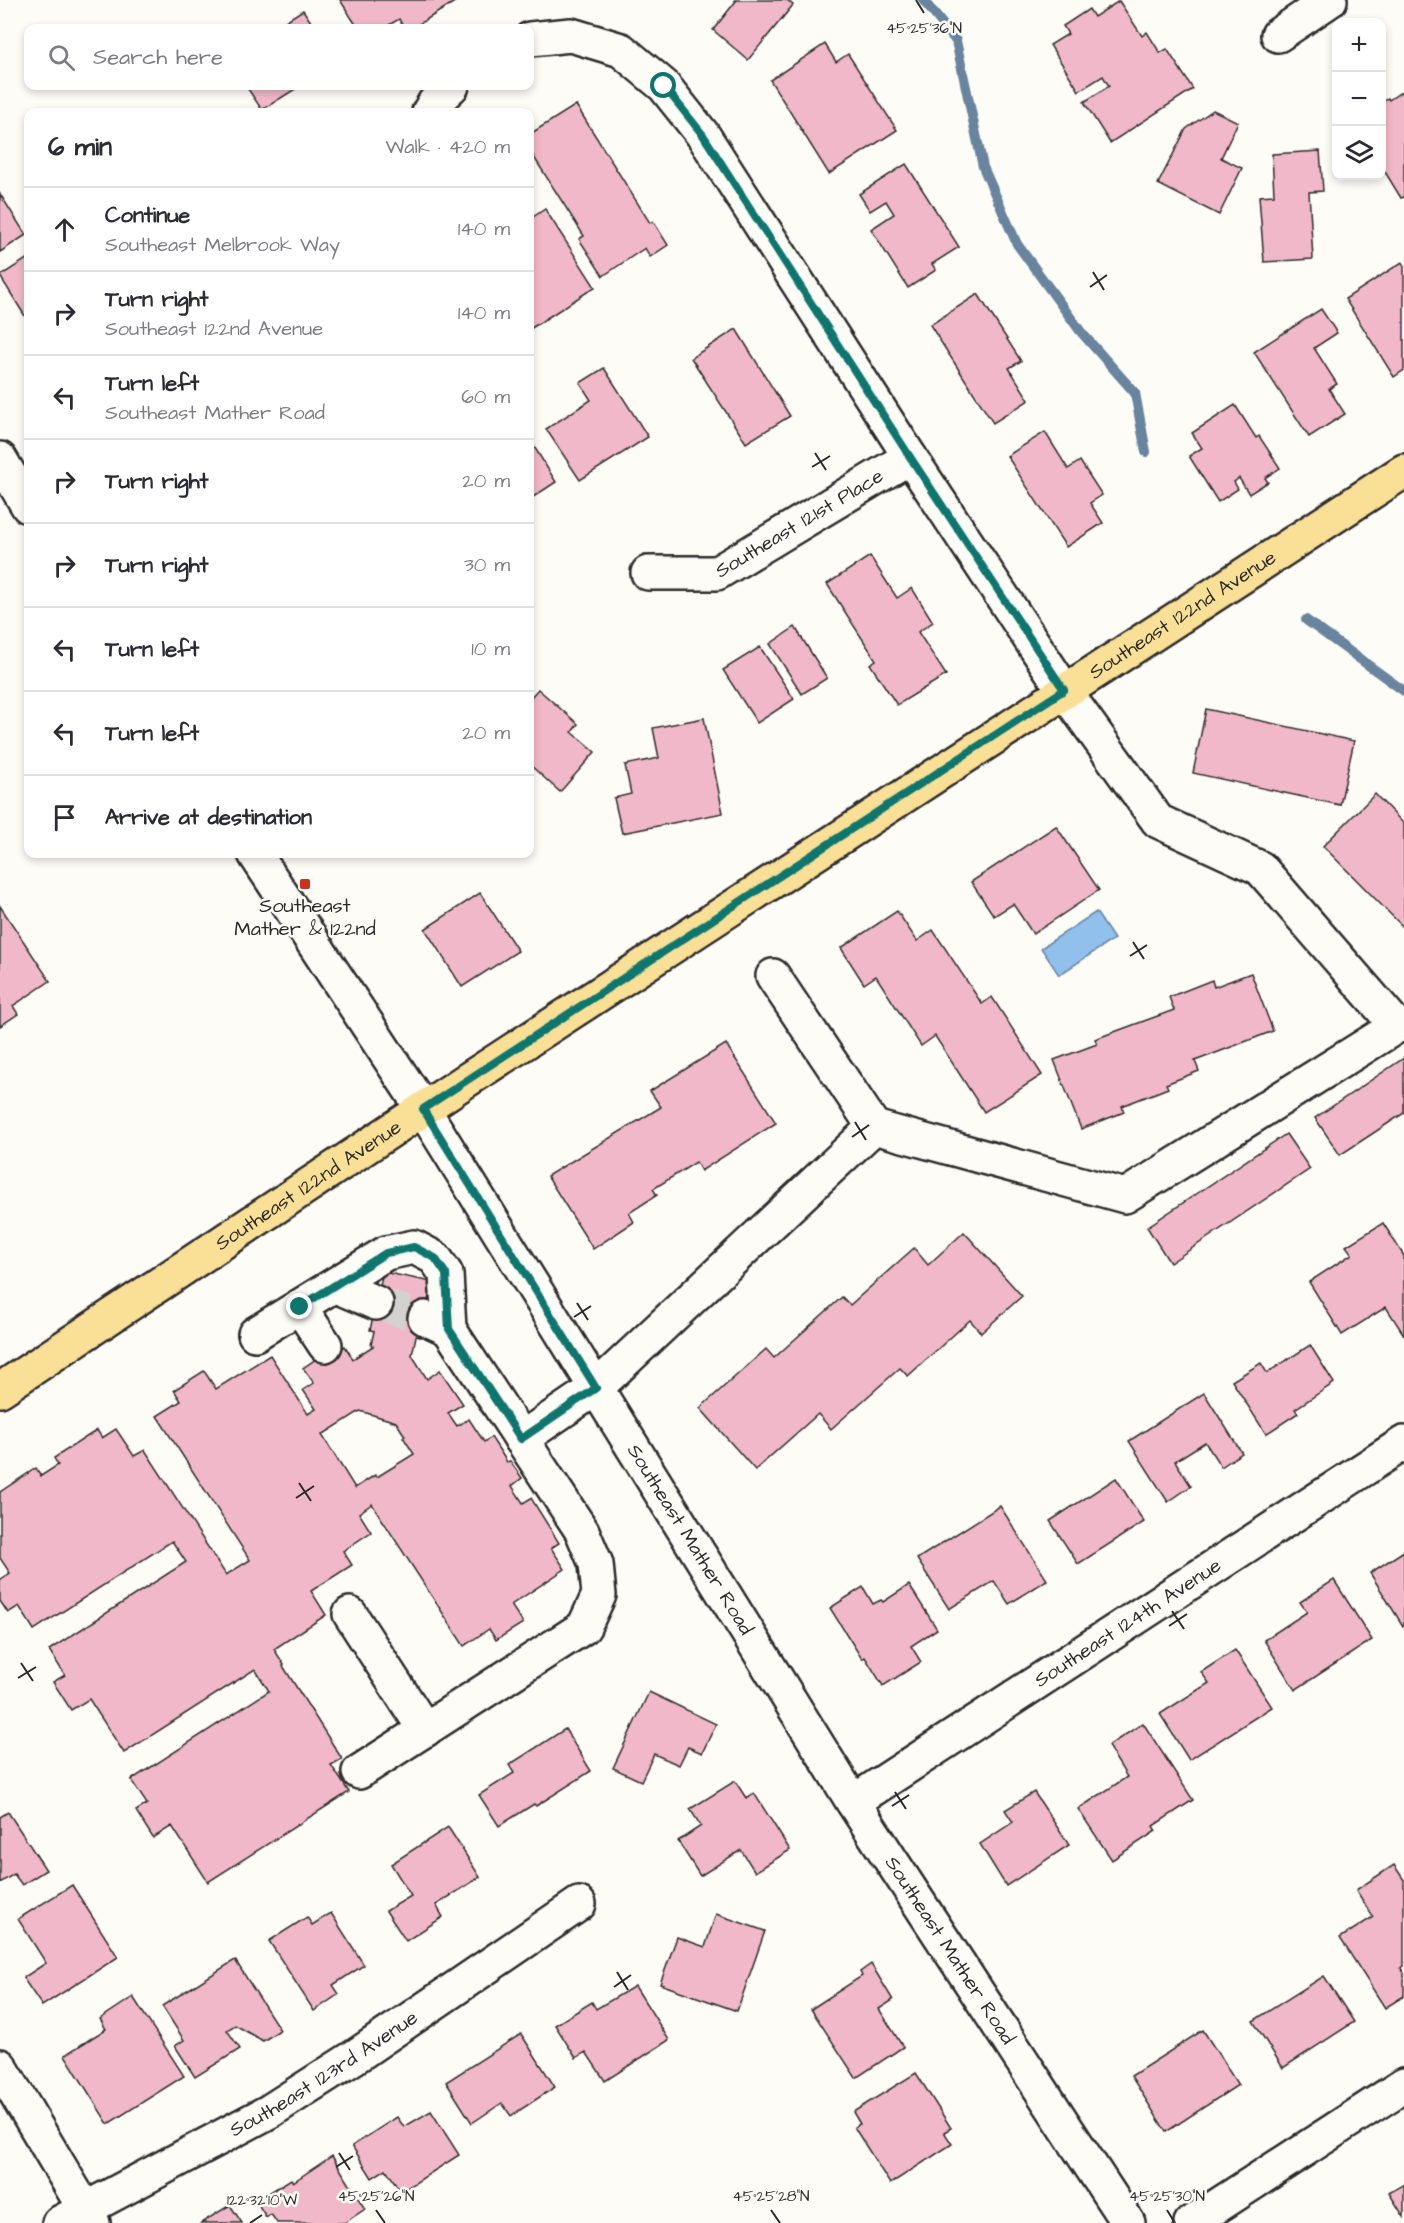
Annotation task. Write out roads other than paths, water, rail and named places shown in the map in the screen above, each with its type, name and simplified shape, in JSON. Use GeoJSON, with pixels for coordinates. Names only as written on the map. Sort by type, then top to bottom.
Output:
{"type":"FeatureCollection","features":[{"type":"Feature","properties":{"kind":"main road","name":"Southeast 122nd Avenue"},"geometry":{"type":"LineString","coordinates":[[0,1390],[423,1109],[1404,471]]}},
{"type":"Feature","properties":{"kind":"street"},"geometry":{"type":"LineString","coordinates":[[1278,35],[1330,0]]}},
{"type":"Feature","properties":{"kind":"street"},"geometry":{"type":"LineString","coordinates":[[534,39],[571,34],[621,50],[664,86],[703,135],[910,457],[1064,690],[1158,821],[1260,868],[1401,1025],[1125,1196],[874,1127],[773,976]]}},
{"type":"Feature","properties":{"kind":"street"},"geometry":{"type":"LineString","coordinates":[[431,108],[448,90]]}},
{"type":"Feature","properties":{"kind":"street","name":"Southeast 121st Place"},"geometry":{"type":"LineString","coordinates":[[648,573],[717,573],[910,457]]}},
{"type":"Feature","properties":{"kind":"street"},"geometry":{"type":"LineString","coordinates":[[3,471],[24,500]]}},
{"type":"Feature","properties":{"kind":"street","name":"Southeast Mather Road"},"geometry":{"type":"LineString","coordinates":[[258,858],[423,1109],[853,1802],[1128,2223]]}},
{"type":"Feature","properties":{"kind":"street"},"geometry":{"type":"LineString","coordinates":[[521,1439],[596,1388],[874,1127]]}},
{"type":"Feature","properties":{"kind":"street"},"geometry":{"type":"LineString","coordinates":[[255,1334],[386,1253],[414,1247],[435,1258],[446,1274],[437,1323],[521,1439],[582,1531],[596,1564],[599,1596],[584,1626],[359,1772]]}},
{"type":"Feature","properties":{"kind":"street"},"geometry":{"type":"LineString","coordinates":[[336,1286],[376,1303]]}},
{"type":"Feature","properties":{"kind":"street"},"geometry":{"type":"LineString","coordinates":[[300,1307],[325,1345]]}},
{"type":"Feature","properties":{"kind":"street","name":"Southeast 124th Avenue"},"geometry":{"type":"LineString","coordinates":[[853,1802],[1404,1443]]}},
{"type":"Feature","properties":{"kind":"street"},"geometry":{"type":"LineString","coordinates":[[350,1614],[425,1730]]}},
{"type":"Feature","properties":{"kind":"street","name":"Southeast 123rd Avenue"},"geometry":{"type":"LineString","coordinates":[[79,2218],[270,2110],[356,2056],[579,1904]]}},
{"type":"Feature","properties":{"kind":"street"},"geometry":{"type":"LineString","coordinates":[[0,2066],[79,2218]]}},
{"type":"Feature","properties":{"kind":"street"},"geometry":{"type":"LineString","coordinates":[[1191,2223],[1404,2085]]}},
{"type":"Feature","properties":{"kind":"water"},"geometry":{"type":"Polygon","coordinates":[[[1096,912],[1114,939],[1059,975],[1041,948],[1096,912]]]}},
{"type":"Feature","properties":{"kind":"waterway"},"geometry":{"type":"LineString","coordinates":[[923,0],[956,41],[983,167],[1017,244],[1081,332],[1135,393],[1146,452]]}},
{"type":"Feature","properties":{"kind":"waterway"},"geometry":{"type":"LineString","coordinates":[[1306,620],[1404,691]]}},
{"type":"Feature","properties":{"kind":"tunnel"},"geometry":{"type":"LineString","coordinates":[[376,1303],[425,1318]]}},
{"type":"Feature","properties":{"kind":"place","name":"Southeast Mather & 122nd"},"geometry":{"type":"Point","coordinates":[305,884]}}]}
